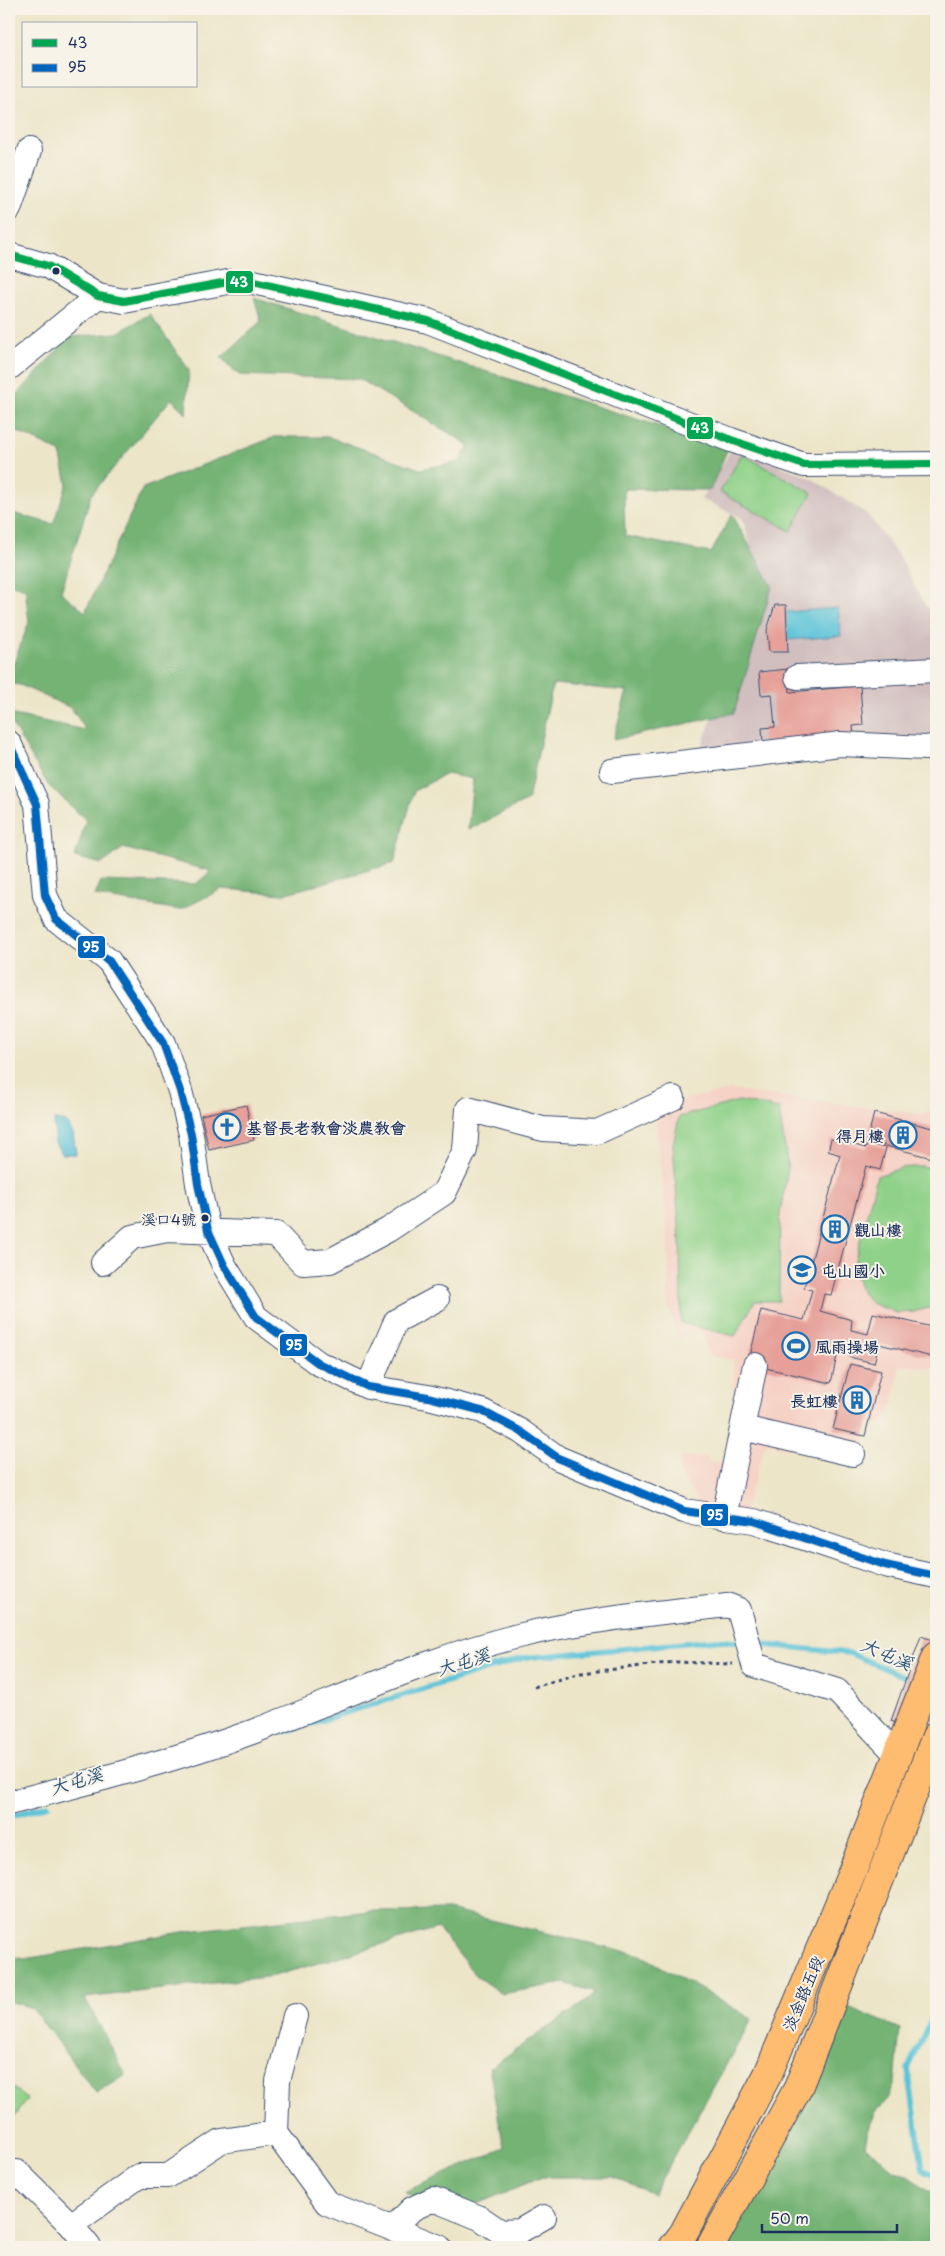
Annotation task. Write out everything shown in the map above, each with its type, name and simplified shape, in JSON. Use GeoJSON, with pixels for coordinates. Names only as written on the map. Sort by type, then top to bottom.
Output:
{"type":"FeatureCollection","features":[{"type":"Feature","properties":{"kind":"main road","name":"淡金路五段"},"geometry":{"type":"LineString","coordinates":[[673,2247],[683,2234],[768,2074],[851,1875],[936,1656]]}},
{"type":"Feature","properties":{"kind":"main road","name":"淡金路五段"},"geometry":{"type":"LineString","coordinates":[[710,2247],[798,2088],[936,1738]]}},
{"type":"Feature","properties":{"kind":"street"},"geometry":{"type":"LineString","coordinates":[[9,209],[29,151]]}},
{"type":"Feature","properties":{"kind":"street"},"geometry":{"type":"LineString","coordinates":[[9,255],[48,266],[98,296],[124,301],[228,282],[253,282],[428,321],[731,440],[804,465],[936,464]]}},
{"type":"Feature","properties":{"kind":"street"},"geometry":{"type":"LineString","coordinates":[[9,368],[98,296]]}},
{"type":"Feature","properties":{"kind":"street"},"geometry":{"type":"LineString","coordinates":[[797,678],[936,670]]}},
{"type":"Feature","properties":{"kind":"street"},"geometry":{"type":"LineString","coordinates":[[9,743],[37,804],[45,895],[56,919],[109,961],[163,1043],[180,1091],[191,1134],[198,1184],[208,1230],[224,1265],[256,1317],[318,1363],[368,1388],[428,1397],[482,1411],[520,1431],[558,1458],[684,1511],[754,1521],[885,1565],[936,1576]]}},
{"type":"Feature","properties":{"kind":"street"},"geometry":{"type":"LineString","coordinates":[[612,771],[841,744],[926,748],[936,746]]}},
{"type":"Feature","properties":{"kind":"street"},"geometry":{"type":"LineString","coordinates":[[103,1263],[132,1237],[167,1230],[208,1230],[276,1234],[303,1263],[330,1261],[388,1230],[444,1193],[465,1150],[468,1109],[543,1129],[597,1132],[673,1098]]}},
{"type":"Feature","properties":{"kind":"street"},"geometry":{"type":"LineString","coordinates":[[368,1388],[396,1321],[437,1299]]}},
{"type":"Feature","properties":{"kind":"street"},"geometry":{"type":"LineString","coordinates":[[724,1517],[755,1365]]}},
{"type":"Feature","properties":{"kind":"street"},"geometry":{"type":"LineString","coordinates":[[743,1428],[853,1454]]}},
{"type":"Feature","properties":{"kind":"street"},"geometry":{"type":"LineString","coordinates":[[9,1803],[132,1771],[241,1735],[432,1661],[518,1636],[604,1619],[727,1605],[739,1610],[744,1621],[752,1660],[837,1691],[898,1756]]}},
{"type":"Feature","properties":{"kind":"street"},"geometry":{"type":"LineString","coordinates":[[296,2016],[278,2081],[276,2133],[327,2203],[438,2247]]}},
{"type":"Feature","properties":{"kind":"street"},"geometry":{"type":"LineString","coordinates":[[71,2225],[139,2176],[168,2176],[221,2141],[276,2133]]}},
{"type":"Feature","properties":{"kind":"street"},"geometry":{"type":"LineString","coordinates":[[11,2173],[71,2225],[89,2247]]}},
{"type":"Feature","properties":{"kind":"street"},"geometry":{"type":"LineString","coordinates":[[392,2229],[412,2209],[433,2199],[480,2218],[501,2232],[520,2231],[544,2217]]}},
{"type":"Feature","properties":{"kind":"path"},"geometry":{"type":"LineString","coordinates":[[534,1687],[581,1673],[676,1662],[752,1660]]}},
{"type":"Feature","properties":{"kind":"shaded area"},"geometry":{"type":"Polygon","coordinates":[[[733,447],[811,478],[867,514],[900,558],[925,605],[936,617],[936,740],[699,752],[764,589],[742,518],[701,499],[733,447]]]}},
{"type":"Feature","properties":{"kind":"shaded area","name":"屯山國小"},"geometry":{"type":"Polygon","coordinates":[[[730,1090],[919,1114],[936,1110],[936,1369],[900,1365],[893,1406],[882,1424],[870,1421],[860,1464],[766,1443],[744,1512],[700,1507],[678,1468],[681,1457],[708,1456],[709,1462],[729,1461],[734,1360],[709,1356],[702,1331],[678,1339],[668,1304],[668,1237],[655,1118],[687,1099],[730,1090]]]}},
{"type":"Feature","properties":{"kind":"green space"},"geometry":{"type":"Polygon","coordinates":[[[254,298],[728,448],[710,490],[624,489],[625,536],[711,553],[732,514],[772,586],[734,713],[613,740],[627,691],[553,684],[528,800],[468,830],[473,779],[446,774],[414,791],[394,863],[284,894],[222,889],[180,910],[95,896],[101,881],[196,884],[211,871],[123,848],[102,864],[75,857],[86,820],[48,785],[9,719],[9,714],[86,730],[71,708],[20,685],[9,683],[9,676],[29,622],[25,588],[9,584],[9,512],[53,524],[67,484],[60,452],[14,430],[9,432],[9,393],[18,394],[69,337],[117,333],[150,314],[189,370],[186,414],[171,399],[91,495],[61,592],[85,612],[143,488],[275,437],[329,437],[420,469],[460,462],[469,445],[359,379],[239,375],[221,358],[261,321],[254,298]]]}},
{"type":"Feature","properties":{"kind":"green space"},"geometry":{"type":"Polygon","coordinates":[[[742,454],[812,493],[791,531],[720,492],[742,454]]]}},
{"type":"Feature","properties":{"kind":"green space"},"geometry":{"type":"Polygon","coordinates":[[[739,1101],[779,1109],[788,1168],[780,1213],[779,1301],[755,1301],[735,1336],[681,1323],[680,1241],[673,1144],[679,1117],[739,1101]]]}},
{"type":"Feature","properties":{"kind":"green space"},"geometry":{"type":"Polygon","coordinates":[[[922,1166],[936,1169],[936,1306],[913,1312],[897,1313],[871,1303],[861,1291],[853,1268],[877,1176],[901,1168],[922,1166]]]}},
{"type":"Feature","properties":{"kind":"green space"},"geometry":{"type":"Polygon","coordinates":[[[448,1910],[641,1955],[752,2019],[653,2194],[612,2177],[542,2177],[448,2216],[404,2192],[504,2148],[489,2068],[589,1999],[595,1992],[564,1983],[502,1994],[476,1976],[438,1928],[274,1976],[85,1998],[126,2075],[96,2093],[32,2008],[9,2001],[9,1956],[25,1959],[188,1931],[370,1911],[448,1910]]]}},
{"type":"Feature","properties":{"kind":"green space"},"geometry":{"type":"Polygon","coordinates":[[[839,2003],[900,2029],[895,2083],[888,2099],[876,2112],[868,2129],[865,2146],[893,2169],[910,2177],[936,2195],[936,2247],[712,2247],[839,2003]]]}},
{"type":"Feature","properties":{"kind":"green space"},"geometry":{"type":"Polygon","coordinates":[[[9,2085],[28,2099],[9,2125],[9,2085]]]}},
{"type":"Feature","properties":{"kind":"water"},"geometry":{"type":"Polygon","coordinates":[[[838,608],[841,636],[787,640],[786,612],[838,608]]]}},
{"type":"Feature","properties":{"kind":"water"},"geometry":{"type":"Polygon","coordinates":[[[54,1120],[66,1122],[73,1133],[76,1154],[62,1154],[55,1143],[54,1120]]]}},
{"type":"Feature","properties":{"kind":"building"},"geometry":{"type":"Polygon","coordinates":[[[775,605],[786,605],[788,652],[769,652],[767,630],[775,605]]]}},
{"type":"Feature","properties":{"kind":"building"},"geometry":{"type":"Polygon","coordinates":[[[788,669],[790,692],[860,686],[863,725],[853,726],[854,736],[763,743],[762,728],[775,727],[772,694],[761,695],[759,672],[788,669]]]}},
{"type":"Feature","properties":{"kind":"building","name":"基督長老教會淡農教會"},"geometry":{"type":"Polygon","coordinates":[[[246,1105],[254,1140],[209,1150],[201,1115],[246,1105]]]}},
{"type":"Feature","properties":{"kind":"building","name":"得月樓"},"geometry":{"type":"Polygon","coordinates":[[[874,1113],[936,1129],[936,1159],[867,1141],[874,1113]]]}},
{"type":"Feature","properties":{"kind":"building"},"geometry":{"type":"Polygon","coordinates":[[[831,1139],[866,1148],[867,1143],[886,1148],[880,1170],[866,1166],[831,1295],[824,1294],[820,1311],[852,1320],[851,1330],[868,1334],[873,1313],[936,1328],[936,1358],[879,1344],[874,1363],[849,1357],[851,1350],[839,1347],[831,1383],[748,1364],[761,1310],[804,1320],[812,1290],[804,1288],[840,1155],[828,1151],[831,1139]]]}},
{"type":"Feature","properties":{"kind":"building","name":"長虹樓"},"geometry":{"type":"Polygon","coordinates":[[[850,1364],[881,1371],[865,1436],[833,1429],[850,1364]]]}},
{"type":"Feature","properties":{"kind":"building"},"geometry":{"type":"Polygon","coordinates":[[[921,1636],[936,1641],[936,1736],[891,1721],[921,1636]]]}},
{"type":"Feature","properties":{"kind":"waterway","name":"大屯溪"},"geometry":{"type":"LineString","coordinates":[[283,1732],[523,1658],[716,1640],[742,1643]]}},
{"type":"Feature","properties":{"kind":"waterway","name":"大屯溪"},"geometry":{"type":"LineString","coordinates":[[754,1644],[849,1653],[914,1681]]}},
{"type":"Feature","properties":{"kind":"waterway","name":"大屯溪"},"geometry":{"type":"LineString","coordinates":[[9,1817],[48,1805]]}},
{"type":"Feature","properties":{"kind":"waterway","name":"大屯溪"},"geometry":{"type":"LineString","coordinates":[[936,2008],[908,2069],[923,2170],[936,2175]]}},
{"type":"Feature","properties":{"kind":"transit line","name":"43"},"geometry":{"type":"LineString","coordinates":[[9,255],[48,266],[98,296],[124,301],[228,282],[253,282],[428,321],[731,440],[804,465],[936,464]]}},
{"type":"Feature","properties":{"kind":"transit line","name":"95"},"geometry":{"type":"LineString","coordinates":[[9,743],[37,804],[45,895],[56,919],[109,961],[163,1043],[180,1091],[191,1134],[198,1184],[208,1230],[224,1265],[256,1317],[318,1363],[368,1387],[428,1397],[482,1411],[520,1431],[558,1458],[684,1511],[754,1521],[885,1565],[936,1576]]}},
{"type":"Feature","properties":{"kind":"place","name":"基督長老教會淡農教會"},"geometry":{"type":"Point","coordinates":[227,1127]}},
{"type":"Feature","properties":{"kind":"place","name":"得月樓"},"geometry":{"type":"Point","coordinates":[903,1135]}},
{"type":"Feature","properties":{"kind":"place","name":"溪口4號"},"geometry":{"type":"Point","coordinates":[205,1218]}},
{"type":"Feature","properties":{"kind":"place","name":"觀山樓"},"geometry":{"type":"Point","coordinates":[835,1229]}},
{"type":"Feature","properties":{"kind":"place","name":"屯山國小"},"geometry":{"type":"Point","coordinates":[802,1270]}},
{"type":"Feature","properties":{"kind":"place","name":"風雨操場"},"geometry":{"type":"Point","coordinates":[796,1346]}},
{"type":"Feature","properties":{"kind":"place","name":"長虹樓"},"geometry":{"type":"Point","coordinates":[857,1400]}}]}
